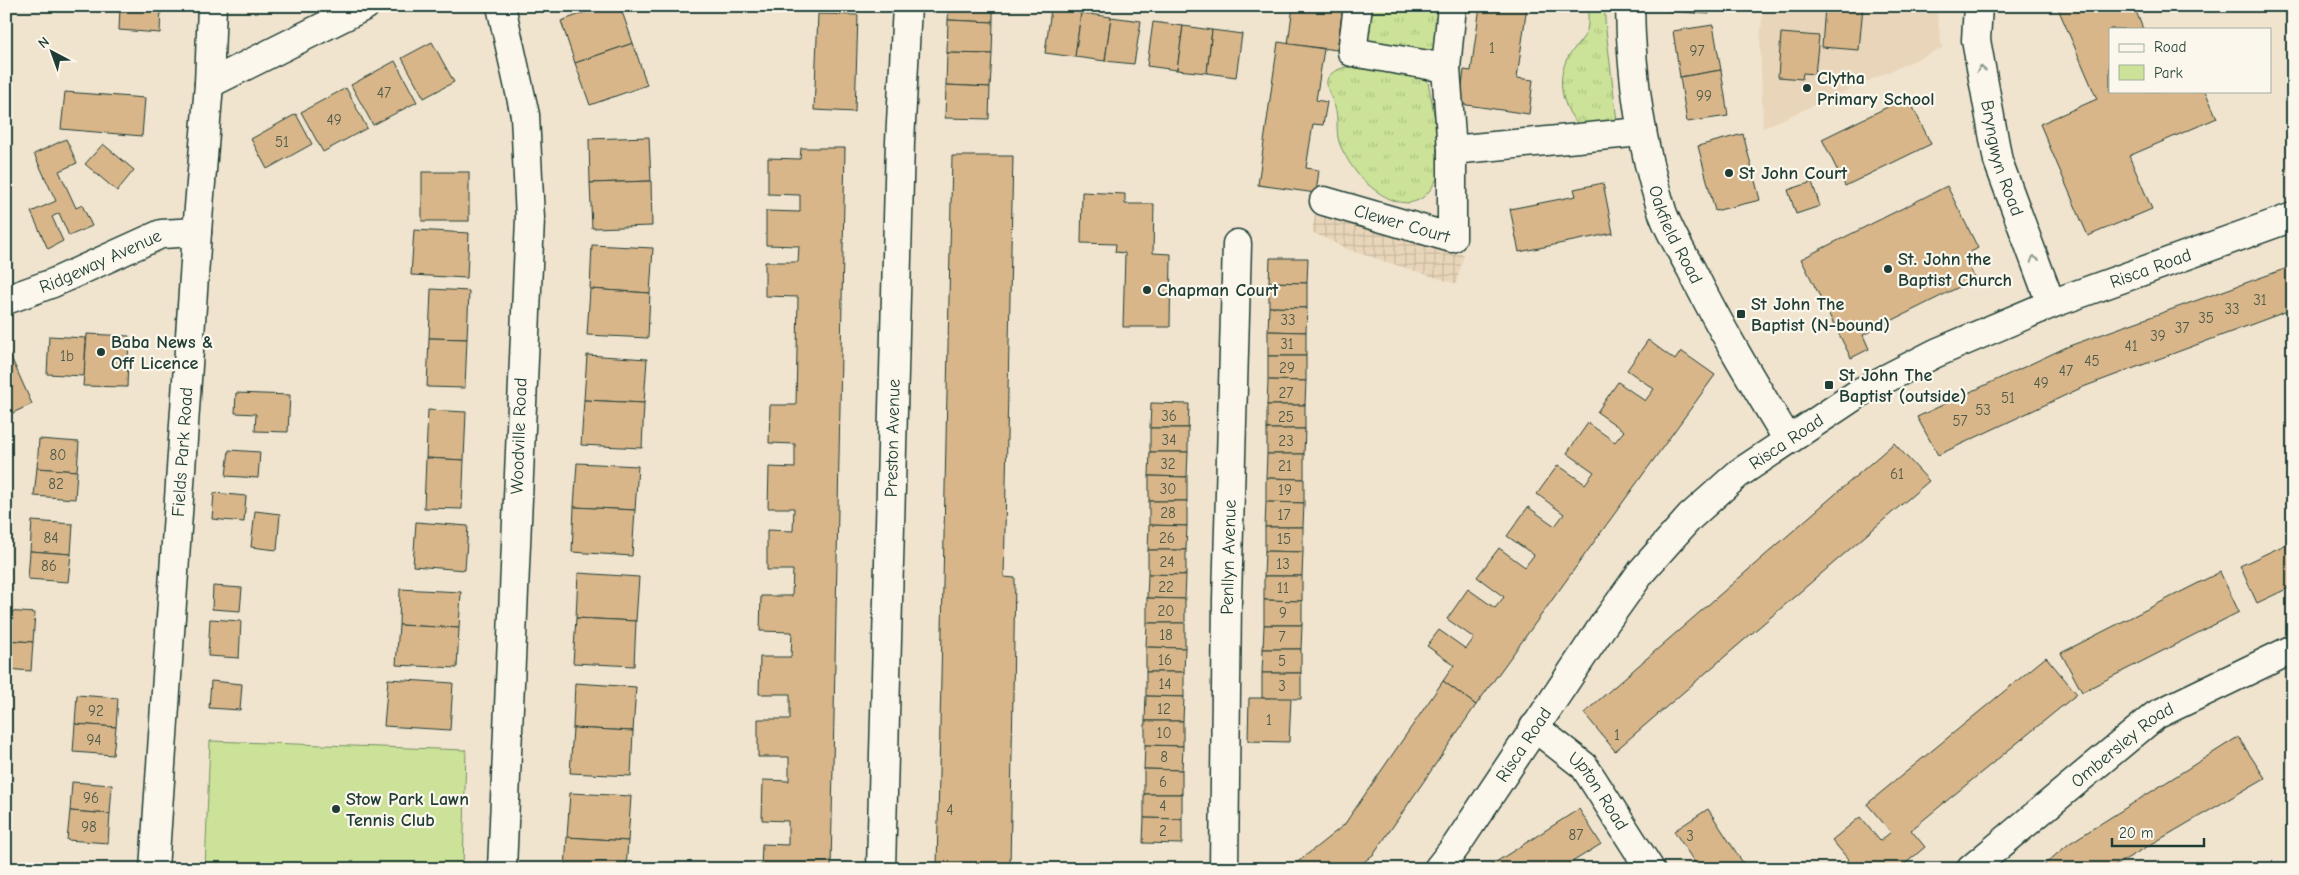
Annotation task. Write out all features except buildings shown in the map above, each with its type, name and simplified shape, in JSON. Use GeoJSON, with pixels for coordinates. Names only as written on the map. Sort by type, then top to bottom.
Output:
{"type":"FeatureCollection","features":[{"type":"Feature","properties":{"kind":"street","name":"Fields Park Road"},"geometry":{"type":"LineString","coordinates":[[154,869],[197,232],[209,84],[212,6]]}},
{"type":"Feature","properties":{"kind":"street"},"geometry":{"type":"LineString","coordinates":[[209,84],[365,6]]}},
{"type":"Feature","properties":{"kind":"street","name":"Woodville Road"},"geometry":{"type":"LineString","coordinates":[[501,6],[524,115],[530,219],[502,869]]}},
{"type":"Feature","properties":{"kind":"street","name":"Preston Avenue"},"geometry":{"type":"LineString","coordinates":[[881,869],[900,152],[907,6]]}},
{"type":"Feature","properties":{"kind":"street"},"geometry":{"type":"LineString","coordinates":[[1358,6],[1352,52],[1446,68]]}},
{"type":"Feature","properties":{"kind":"street","name":"Clewer Court"},"geometry":{"type":"LineString","coordinates":[[1324,201],[1452,238],[1452,150],[1446,68],[1452,6]]}},
{"type":"Feature","properties":{"kind":"street","name":"Oakfield Road"},"geometry":{"type":"LineString","coordinates":[[1630,6],[1635,88],[1641,132],[1667,222],[1701,290],[1754,385],[1788,440]]}},
{"type":"Feature","properties":{"kind":"street","name":"Bryngwyn Road"},"geometry":{"type":"LineString","coordinates":[[1978,6],[1976,40],[1998,162],[2051,304]]}},
{"type":"Feature","properties":{"kind":"street"},"geometry":{"type":"LineString","coordinates":[[1452,150],[1641,132]]}},
{"type":"Feature","properties":{"kind":"street","name":"Risca Road"},"geometry":{"type":"LineString","coordinates":[[1438,869],[1456,846],[1534,727],[1642,571],[1690,517],[1738,474],[1862,391],[1936,354],[2051,304],[2293,217]]}},
{"type":"Feature","properties":{"kind":"street","name":"Ridgeway Avenue"},"geometry":{"type":"LineString","coordinates":[[6,300],[53,283],[161,234],[197,232]]}},
{"type":"Feature","properties":{"kind":"street","name":"Penllyn Avenue"},"geometry":{"type":"LineString","coordinates":[[1224,869],[1226,599],[1237,244]]}},
{"type":"Feature","properties":{"kind":"street","name":"Ombersley Road"},"geometry":{"type":"LineString","coordinates":[[1970,869],[2029,818],[2156,715],[2293,649]]}},
{"type":"Feature","properties":{"kind":"street","name":"Upton Road"},"geometry":{"type":"LineString","coordinates":[[1534,727],[1584,766],[1650,869]]}},
{"type":"Feature","properties":{"kind":"shaded area","name":"Clytha Primary School"},"geometry":{"type":"Polygon","coordinates":[[[1763,6],[1936,6],[1942,48],[1763,128],[1760,42],[1763,6]]]}},
{"type":"Feature","properties":{"kind":"shaded area"},"geometry":{"type":"Polygon","coordinates":[[[1325,211],[1464,255],[1456,284],[1349,250],[1312,232],[1315,214],[1321,217],[1325,211]]]}},
{"type":"Feature","properties":{"kind":"green space"},"geometry":{"type":"Polygon","coordinates":[[[1365,6],[1433,6],[1436,10],[1438,29],[1432,52],[1368,47],[1365,6]]]}},
{"type":"Feature","properties":{"kind":"green space"},"geometry":{"type":"Polygon","coordinates":[[[1588,6],[1605,6],[1605,21],[1617,121],[1585,130],[1572,117],[1567,108],[1562,90],[1562,80],[1563,70],[1568,57],[1586,33],[1588,6]]]}},
{"type":"Feature","properties":{"kind":"green space"},"geometry":{"type":"Polygon","coordinates":[[[1345,67],[1415,74],[1428,82],[1442,166],[1440,174],[1427,194],[1417,201],[1406,203],[1395,201],[1374,189],[1356,172],[1340,146],[1336,111],[1328,90],[1327,80],[1330,75],[1345,67]]]}},
{"type":"Feature","properties":{"kind":"green space","name":"Stow Park Lawn Tennis Club"},"geometry":{"type":"Polygon","coordinates":[[[210,741],[466,750],[463,869],[205,869],[210,741]]]}},
{"type":"Feature","properties":{"kind":"place","name":"Clytha Primary School"},"geometry":{"type":"Point","coordinates":[1807,88]}},
{"type":"Feature","properties":{"kind":"place","name":"St John Court"},"geometry":{"type":"Point","coordinates":[1729,173]}},
{"type":"Feature","properties":{"kind":"place","name":"St. John the Baptist Church"},"geometry":{"type":"Point","coordinates":[1888,269]}},
{"type":"Feature","properties":{"kind":"place","name":"Chapman Court"},"geometry":{"type":"Point","coordinates":[1147,290]}},
{"type":"Feature","properties":{"kind":"place","name":"St John The Baptist (N-bound)"},"geometry":{"type":"Point","coordinates":[1741,314]}},
{"type":"Feature","properties":{"kind":"place","name":"Baba News & Off Licence"},"geometry":{"type":"Point","coordinates":[101,352]}},
{"type":"Feature","properties":{"kind":"place","name":"St John The Baptist (outside)"},"geometry":{"type":"Point","coordinates":[1829,385]}},
{"type":"Feature","properties":{"kind":"place","name":"Stow Park Lawn Tennis Club"},"geometry":{"type":"Point","coordinates":[336,809]}}]}
